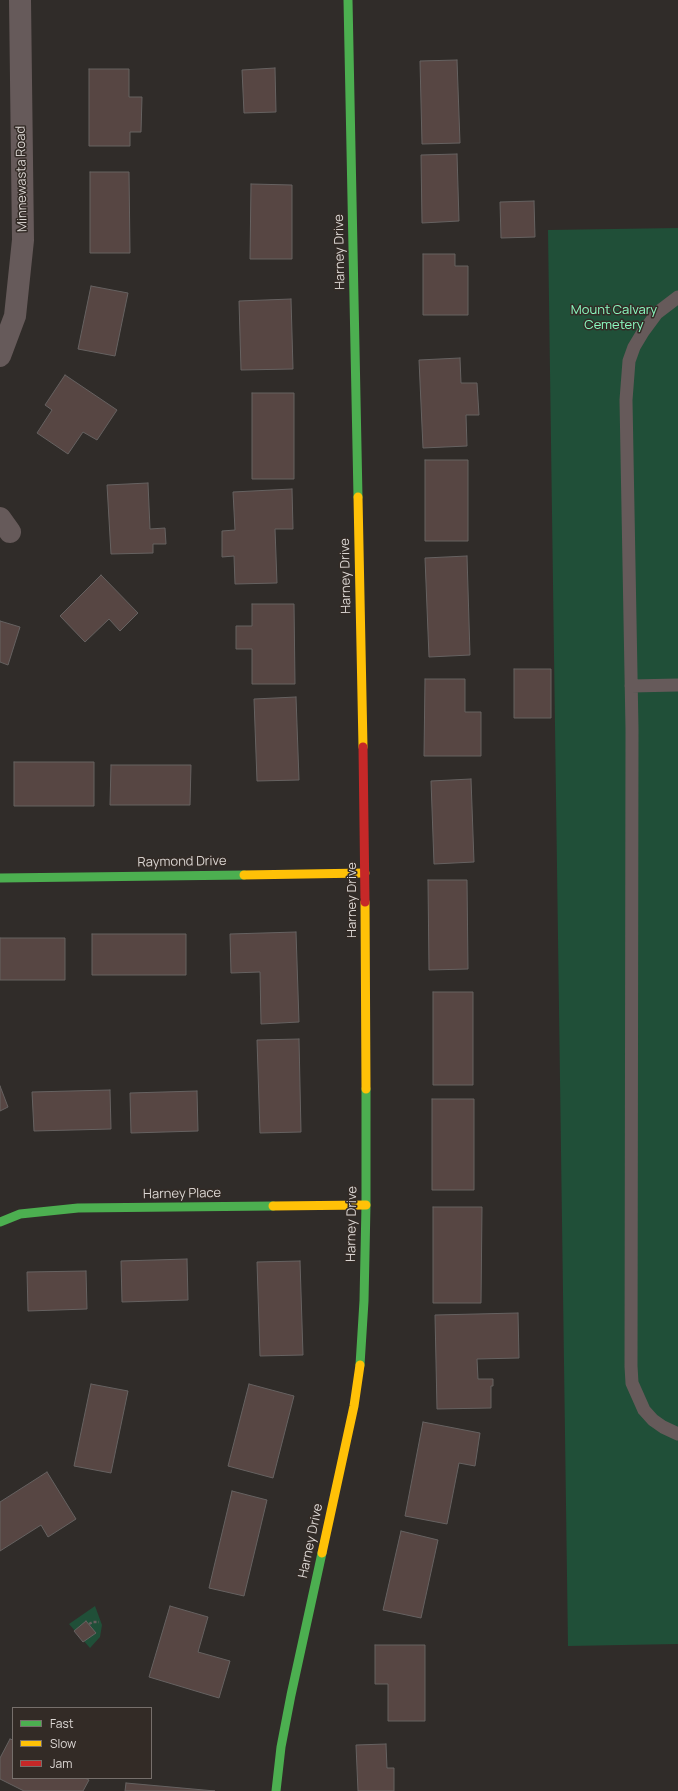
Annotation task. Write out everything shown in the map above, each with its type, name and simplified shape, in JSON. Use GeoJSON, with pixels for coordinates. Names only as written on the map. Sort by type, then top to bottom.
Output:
{"type":"FeatureCollection","features":[{"type":"Feature","properties":{"kind":"street","name":"Minnewasta Road"},"geometry":{"type":"LineString","coordinates":[[0,356],[15,316],[23,240],[20,0]]}},
{"type":"Feature","properties":{"kind":"street","name":"Harney Drive"},"geometry":{"type":"LineString","coordinates":[[276,1791],[281,1747],[291,1695],[354,1406],[361,1360],[366,1205],[365,873],[348,0]]}},
{"type":"Feature","properties":{"kind":"street","name":"Raymond Drive"},"geometry":{"type":"LineString","coordinates":[[0,878],[365,873]]}},
{"type":"Feature","properties":{"kind":"street","name":"Harney Place"},"geometry":{"type":"LineString","coordinates":[[0,1222],[20,1214],[78,1208],[366,1205]]}},
{"type":"Feature","properties":{"kind":"lane"},"geometry":{"type":"LineString","coordinates":[[678,297],[654,318],[643,332],[629,361],[626,400],[631,686],[631,1366],[632,1383],[644,1410],[658,1424],[678,1434]]}},
{"type":"Feature","properties":{"kind":"lane"},"geometry":{"type":"LineString","coordinates":[[631,686],[678,685]]}},
{"type":"Feature","properties":{"kind":"path"},"geometry":{"type":"LineString","coordinates":[[89,1624],[99,1622]]}},
{"type":"Feature","properties":{"kind":"green space","name":"Mount Calvary Cemetery"},"geometry":{"type":"Polygon","coordinates":[[[678,228],[678,1644],[568,1646],[548,230],[678,228]]]}},
{"type":"Feature","properties":{"kind":"green space"},"geometry":{"type":"Polygon","coordinates":[[[95,1606],[102,1625],[100,1637],[90,1648],[69,1624],[95,1606]]]}},
{"type":"Feature","properties":{"kind":"building"},"geometry":{"type":"Polygon","coordinates":[[[457,60],[460,143],[422,144],[420,61],[457,60]]]}},
{"type":"Feature","properties":{"kind":"building"},"geometry":{"type":"Polygon","coordinates":[[[275,68],[276,112],[244,113],[242,70],[275,68]]]}},
{"type":"Feature","properties":{"kind":"building"},"geometry":{"type":"Polygon","coordinates":[[[89,69],[129,69],[129,97],[142,97],[141,132],[130,132],[130,146],[89,146],[89,69]]]}},
{"type":"Feature","properties":{"kind":"building"},"geometry":{"type":"Polygon","coordinates":[[[457,154],[459,221],[422,223],[421,155],[457,154]]]}},
{"type":"Feature","properties":{"kind":"building"},"geometry":{"type":"Polygon","coordinates":[[[90,172],[129,172],[130,253],[90,253],[90,172]]]}},
{"type":"Feature","properties":{"kind":"building"},"geometry":{"type":"Polygon","coordinates":[[[251,184],[292,185],[292,259],[250,259],[251,184]]]}},
{"type":"Feature","properties":{"kind":"building"},"geometry":{"type":"Polygon","coordinates":[[[534,201],[535,237],[501,238],[500,202],[534,201]]]}},
{"type":"Feature","properties":{"kind":"building"},"geometry":{"type":"Polygon","coordinates":[[[423,254],[455,254],[455,266],[468,266],[468,315],[423,315],[423,254]]]}},
{"type":"Feature","properties":{"kind":"building"},"geometry":{"type":"Polygon","coordinates":[[[91,286],[128,293],[115,356],[78,349],[91,286]]]}},
{"type":"Feature","properties":{"kind":"building"},"geometry":{"type":"Polygon","coordinates":[[[291,299],[293,369],[241,370],[239,301],[291,299]]]}},
{"type":"Feature","properties":{"kind":"building"},"geometry":{"type":"Polygon","coordinates":[[[460,358],[461,383],[477,383],[479,415],[466,415],[467,446],[423,448],[419,360],[460,358]]]}},
{"type":"Feature","properties":{"kind":"building"},"geometry":{"type":"Polygon","coordinates":[[[65,375],[117,410],[97,440],[83,432],[68,454],[37,433],[52,410],[45,405],[65,375]]]}},
{"type":"Feature","properties":{"kind":"building"},"geometry":{"type":"Polygon","coordinates":[[[252,393],[294,393],[294,479],[252,479],[252,393]]]}},
{"type":"Feature","properties":{"kind":"building"},"geometry":{"type":"Polygon","coordinates":[[[425,460],[468,460],[468,541],[425,541],[425,460]]]}},
{"type":"Feature","properties":{"kind":"building"},"geometry":{"type":"Polygon","coordinates":[[[148,483],[150,529],[165,528],[166,544],[153,544],[153,553],[111,554],[107,485],[148,483]]]}},
{"type":"Feature","properties":{"kind":"building"},"geometry":{"type":"Polygon","coordinates":[[[292,489],[293,529],[275,529],[277,583],[235,584],[234,556],[222,557],[222,531],[235,530],[233,492],[292,489]]]}},
{"type":"Feature","properties":{"kind":"building"},"geometry":{"type":"Polygon","coordinates":[[[467,556],[470,655],[429,657],[425,558],[467,556]]]}},
{"type":"Feature","properties":{"kind":"building"},"geometry":{"type":"Polygon","coordinates":[[[101,575],[138,613],[120,631],[109,619],[85,642],[60,616],[101,575]]]}},
{"type":"Feature","properties":{"kind":"building"},"geometry":{"type":"Polygon","coordinates":[[[252,604],[294,604],[295,684],[252,684],[252,649],[236,649],[236,626],[252,626],[252,604]]]}},
{"type":"Feature","properties":{"kind":"building"},"geometry":{"type":"Polygon","coordinates":[[[0,621],[20,627],[8,665],[0,662],[0,621]]]}},
{"type":"Feature","properties":{"kind":"building"},"geometry":{"type":"Polygon","coordinates":[[[514,669],[551,669],[551,718],[514,718],[514,669]]]}},
{"type":"Feature","properties":{"kind":"building"},"geometry":{"type":"Polygon","coordinates":[[[425,679],[465,679],[465,712],[481,712],[481,756],[424,756],[425,679]]]}},
{"type":"Feature","properties":{"kind":"building"},"geometry":{"type":"Polygon","coordinates":[[[296,697],[299,780],[257,781],[254,699],[296,697]]]}},
{"type":"Feature","properties":{"kind":"building"},"geometry":{"type":"Polygon","coordinates":[[[14,762],[94,762],[94,806],[14,806],[14,762]]]}},
{"type":"Feature","properties":{"kind":"building"},"geometry":{"type":"Polygon","coordinates":[[[111,765],[191,765],[190,805],[110,805],[111,765]]]}},
{"type":"Feature","properties":{"kind":"building"},"geometry":{"type":"Polygon","coordinates":[[[471,779],[474,862],[434,864],[431,781],[471,779]]]}},
{"type":"Feature","properties":{"kind":"building"},"geometry":{"type":"Polygon","coordinates":[[[428,880],[467,880],[468,969],[429,970],[428,880]]]}},
{"type":"Feature","properties":{"kind":"building"},"geometry":{"type":"Polygon","coordinates":[[[296,932],[299,1022],[261,1024],[260,972],[231,973],[230,934],[296,932]]]}},
{"type":"Feature","properties":{"kind":"building"},"geometry":{"type":"Polygon","coordinates":[[[92,934],[186,934],[186,975],[92,975],[92,934]]]}},
{"type":"Feature","properties":{"kind":"building"},"geometry":{"type":"Polygon","coordinates":[[[0,938],[65,938],[65,980],[0,980],[0,938]]]}},
{"type":"Feature","properties":{"kind":"building"},"geometry":{"type":"Polygon","coordinates":[[[433,992],[473,992],[473,1085],[433,1085],[433,992]]]}},
{"type":"Feature","properties":{"kind":"building"},"geometry":{"type":"Polygon","coordinates":[[[299,1039],[301,1132],[260,1133],[257,1040],[299,1039]]]}},
{"type":"Feature","properties":{"kind":"building"},"geometry":{"type":"Polygon","coordinates":[[[0,1086],[8,1107],[0,1111],[0,1086]]]}},
{"type":"Feature","properties":{"kind":"building"},"geometry":{"type":"Polygon","coordinates":[[[110,1090],[111,1129],[34,1131],[32,1092],[110,1090]]]}},
{"type":"Feature","properties":{"kind":"building"},"geometry":{"type":"Polygon","coordinates":[[[197,1091],[198,1131],[131,1133],[130,1093],[197,1091]]]}},
{"type":"Feature","properties":{"kind":"building"},"geometry":{"type":"Polygon","coordinates":[[[432,1099],[474,1099],[474,1190],[432,1190],[432,1099]]]}},
{"type":"Feature","properties":{"kind":"building"},"geometry":{"type":"Polygon","coordinates":[[[433,1207],[482,1207],[481,1303],[433,1303],[433,1207]]]}},
{"type":"Feature","properties":{"kind":"building"},"geometry":{"type":"Polygon","coordinates":[[[187,1259],[188,1300],[122,1302],[121,1261],[187,1259]]]}},
{"type":"Feature","properties":{"kind":"building"},"geometry":{"type":"Polygon","coordinates":[[[300,1261],[303,1355],[260,1356],[257,1262],[300,1261]]]}},
{"type":"Feature","properties":{"kind":"building"},"geometry":{"type":"Polygon","coordinates":[[[86,1271],[87,1309],[28,1311],[27,1272],[86,1271]]]}},
{"type":"Feature","properties":{"kind":"building"},"geometry":{"type":"Polygon","coordinates":[[[518,1313],[519,1358],[477,1359],[478,1379],[493,1379],[493,1386],[491,1386],[491,1408],[437,1409],[435,1315],[518,1313]]]}},
{"type":"Feature","properties":{"kind":"building"},"geometry":{"type":"Polygon","coordinates":[[[91,1384],[128,1391],[111,1473],[74,1466],[91,1384]]]}},
{"type":"Feature","properties":{"kind":"building"},"geometry":{"type":"Polygon","coordinates":[[[249,1384],[294,1396],[273,1478],[228,1466],[249,1384]]]}},
{"type":"Feature","properties":{"kind":"building"},"geometry":{"type":"Polygon","coordinates":[[[423,1422],[480,1433],[475,1466],[459,1463],[447,1524],[405,1516],[423,1422]]]}},
{"type":"Feature","properties":{"kind":"building"},"geometry":{"type":"Polygon","coordinates":[[[47,1472],[76,1519],[48,1537],[41,1525],[0,1551],[0,1502],[47,1472]]]}},
{"type":"Feature","properties":{"kind":"building"},"geometry":{"type":"Polygon","coordinates":[[[232,1491],[267,1500],[244,1596],[209,1588],[232,1491]]]}},
{"type":"Feature","properties":{"kind":"building"},"geometry":{"type":"Polygon","coordinates":[[[401,1531],[438,1540],[421,1618],[383,1610],[401,1531]]]}},
{"type":"Feature","properties":{"kind":"building"},"geometry":{"type":"Polygon","coordinates":[[[170,1606],[208,1617],[198,1652],[230,1661],[219,1698],[149,1677],[170,1606]]]}},
{"type":"Feature","properties":{"kind":"building"},"geometry":{"type":"Polygon","coordinates":[[[86,1621],[96,1633],[83,1642],[74,1631],[86,1621]]]}},
{"type":"Feature","properties":{"kind":"building"},"geometry":{"type":"Polygon","coordinates":[[[375,1645],[425,1645],[425,1721],[388,1721],[388,1684],[375,1684],[375,1645]]]}},
{"type":"Feature","properties":{"kind":"building"},"geometry":{"type":"Polygon","coordinates":[[[10,1739],[12,1740],[12,1779],[89,1780],[83,1791],[24,1791],[0,1779],[0,1758],[10,1739]]]}},
{"type":"Feature","properties":{"kind":"building"},"geometry":{"type":"Polygon","coordinates":[[[386,1744],[387,1768],[394,1768],[394,1791],[358,1791],[356,1745],[386,1744]]]}},
{"type":"Feature","properties":{"kind":"building"},"geometry":{"type":"Polygon","coordinates":[[[126,1783],[215,1791],[125,1791],[126,1783]]]}},
{"type":"Feature","properties":{"kind":"traffic: fast"},"geometry":{"type":"LineString","coordinates":[[348,0],[358,497]]}},
{"type":"Feature","properties":{"kind":"traffic: fast"},"geometry":{"type":"LineString","coordinates":[[0,878],[244,875]]}},
{"type":"Feature","properties":{"kind":"traffic: fast"},"geometry":{"type":"LineString","coordinates":[[360,1365],[364,1301],[366,1089]]}},
{"type":"Feature","properties":{"kind":"traffic: fast"},"geometry":{"type":"LineString","coordinates":[[0,1222],[20,1214],[78,1208],[273,1206]]}},
{"type":"Feature","properties":{"kind":"traffic: fast"},"geometry":{"type":"LineString","coordinates":[[276,1791],[281,1747],[291,1695],[322,1553]]}},
{"type":"Feature","properties":{"kind":"traffic: slow"},"geometry":{"type":"LineString","coordinates":[[358,497],[363,747]]}},
{"type":"Feature","properties":{"kind":"traffic: slow"},"geometry":{"type":"LineString","coordinates":[[244,875],[365,873]]}},
{"type":"Feature","properties":{"kind":"traffic: slow"},"geometry":{"type":"LineString","coordinates":[[365,902],[366,1089]]}},
{"type":"Feature","properties":{"kind":"traffic: slow"},"geometry":{"type":"LineString","coordinates":[[273,1206],[366,1205]]}},
{"type":"Feature","properties":{"kind":"traffic: slow"},"geometry":{"type":"LineString","coordinates":[[322,1553],[354,1406],[360,1365]]}},
{"type":"Feature","properties":{"kind":"traffic: jam"},"geometry":{"type":"LineString","coordinates":[[363,747],[365,902]]}}]}
